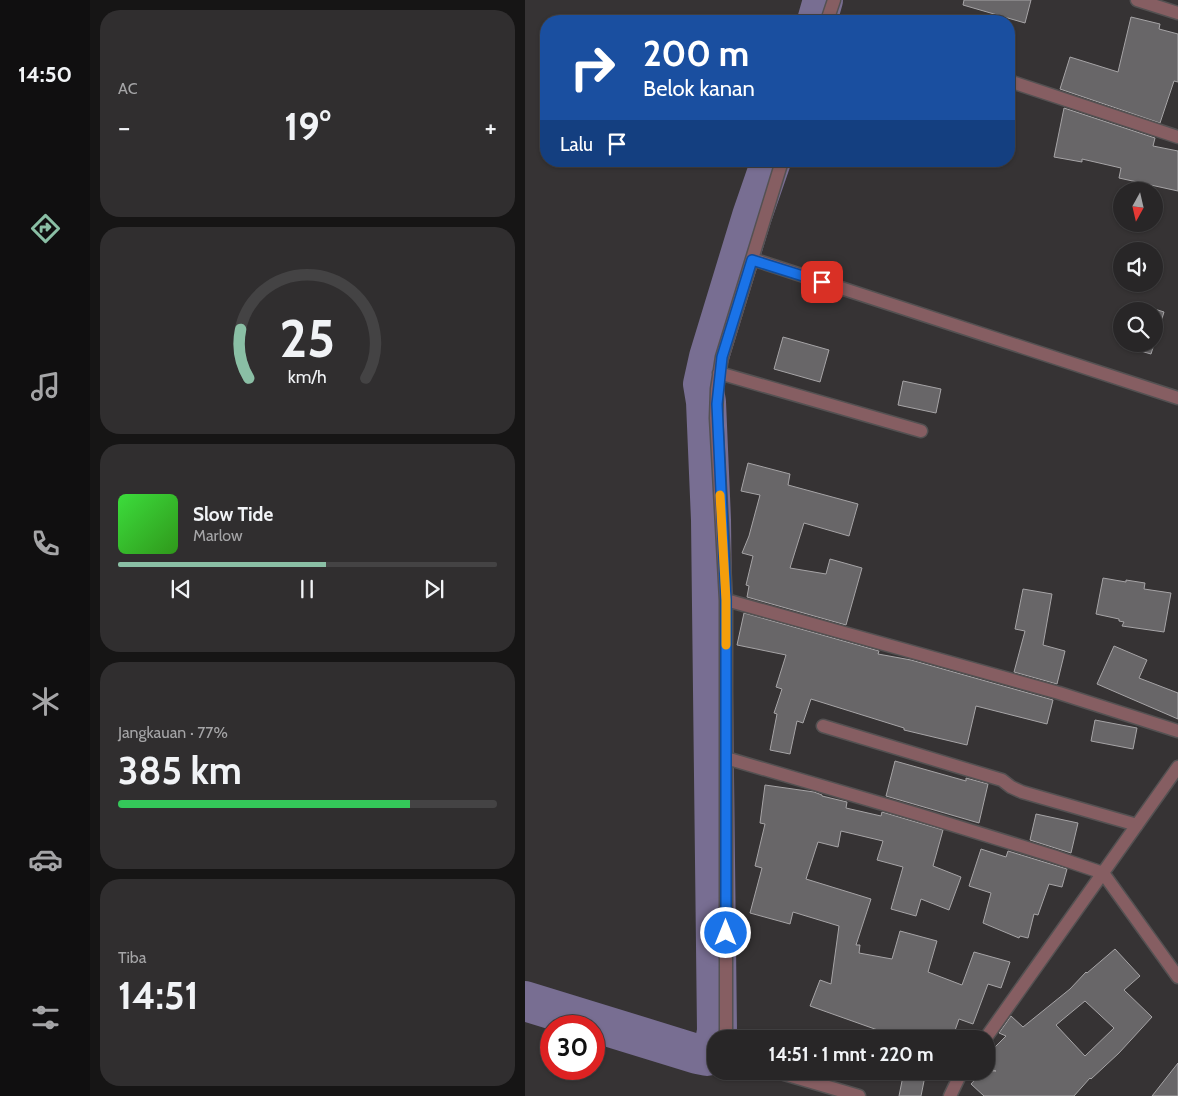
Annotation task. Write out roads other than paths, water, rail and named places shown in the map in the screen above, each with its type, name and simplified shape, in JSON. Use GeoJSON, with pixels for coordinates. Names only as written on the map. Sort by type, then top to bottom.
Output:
{"type":"FeatureCollection","features":[{"type":"Feature","properties":{"kind":"street"},"geometry":{"type":"LineString","coordinates":[[829,15],[834,0]]}},
{"type":"Feature","properties":{"kind":"street"},"geometry":{"type":"LineString","coordinates":[[1137,0],[1178,14]]}},
{"type":"Feature","properties":{"kind":"street"},"geometry":{"type":"LineString","coordinates":[[1015,83],[1178,137]]}},
{"type":"Feature","properties":{"kind":"street"},"geometry":{"type":"LineString","coordinates":[[726,1030],[726,600],[716,418],[719,373],[726,342],[780,167]]}},
{"type":"Feature","properties":{"kind":"street"},"geometry":{"type":"LineString","coordinates":[[752,260],[1178,398]]}},
{"type":"Feature","properties":{"kind":"street"},"geometry":{"type":"LineString","coordinates":[[719,373],[921,432]]}},
{"type":"Feature","properties":{"kind":"street"},"geometry":{"type":"LineString","coordinates":[[726,600],[1059,692],[1178,731]]}},
{"type":"Feature","properties":{"kind":"street"},"geometry":{"type":"LineString","coordinates":[[823,726],[1002,780],[1022,792],[1137,825]]}},
{"type":"Feature","properties":{"kind":"street"},"geometry":{"type":"LineString","coordinates":[[726,758],[917,814],[1103,873],[1178,977]]}},
{"type":"Feature","properties":{"kind":"street"},"geometry":{"type":"LineString","coordinates":[[991,1030],[1178,767]]}},
{"type":"Feature","properties":{"kind":"street"},"geometry":{"type":"LineString","coordinates":[[805,1080],[859,1096]]}},
{"type":"Feature","properties":{"kind":"street"},"geometry":{"type":"LineString","coordinates":[[950,1096],[958,1080]]}},
{"type":"Feature","properties":{"kind":"waterway"},"geometry":{"type":"LineString","coordinates":[[819,15],[823,0]]}},
{"type":"Feature","properties":{"kind":"waterway"},"geometry":{"type":"LineString","coordinates":[[525,1001],[697,1054],[707,1056],[713,1052],[717,1031],[711,520],[706,402],[703,384],[709,357],[769,167]]}}]}
